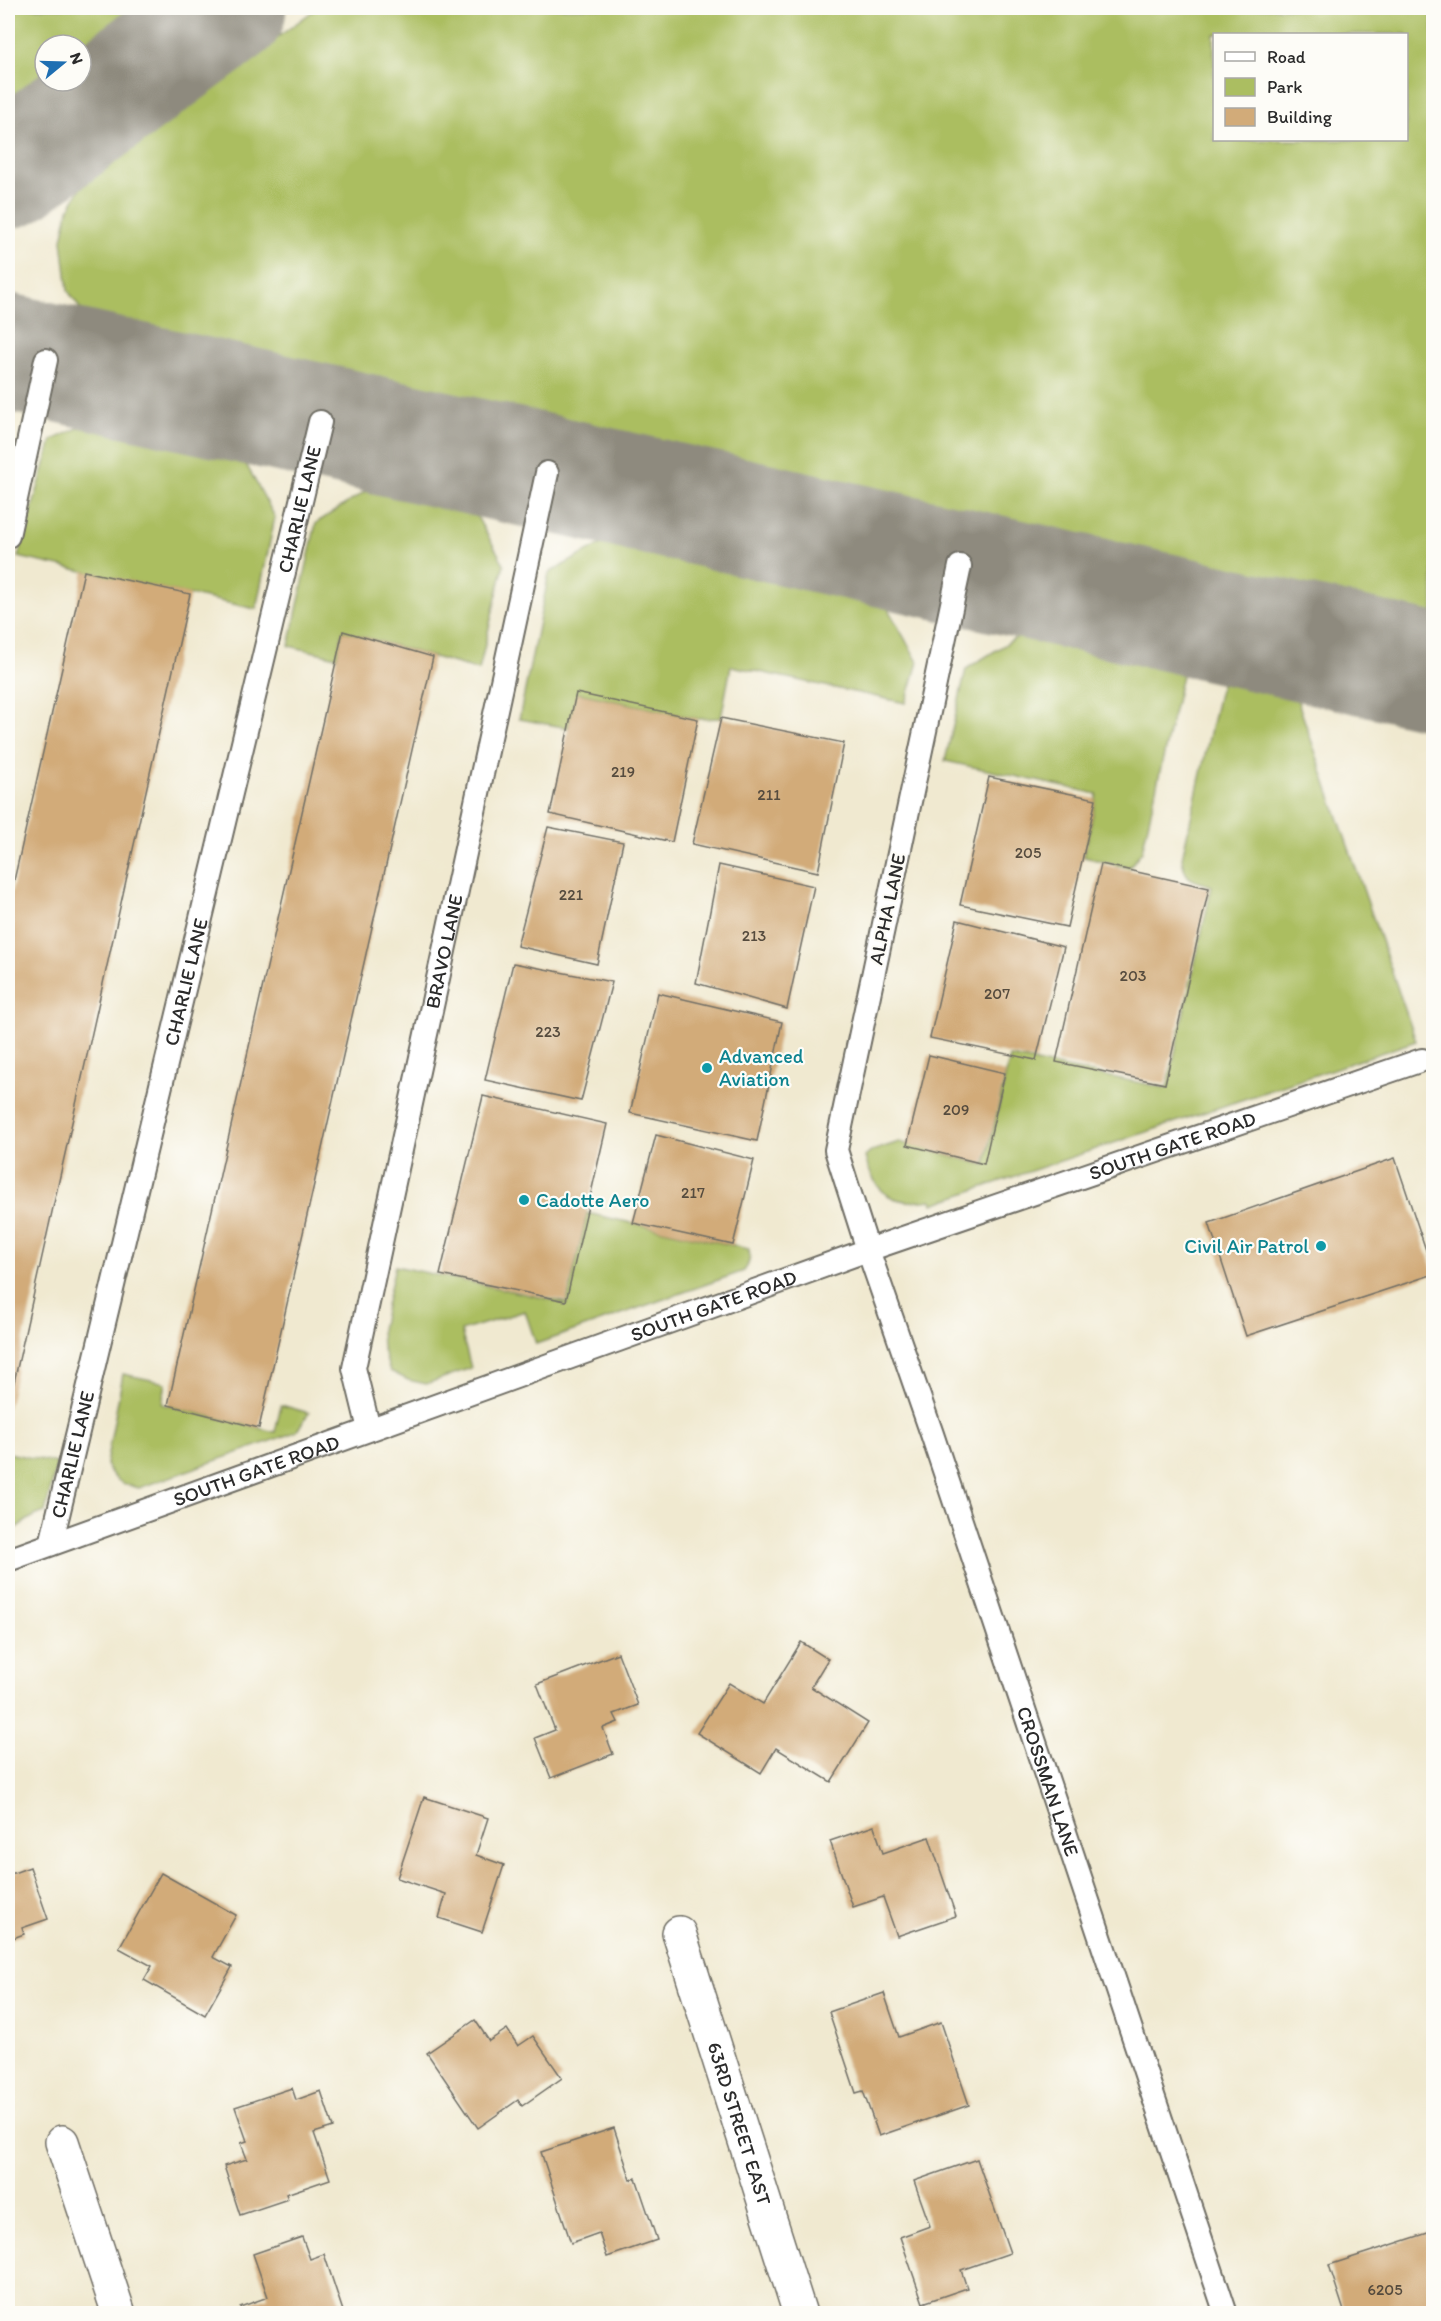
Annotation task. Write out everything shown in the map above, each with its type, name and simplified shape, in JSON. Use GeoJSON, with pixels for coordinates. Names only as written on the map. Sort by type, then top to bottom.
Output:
{"type":"FeatureCollection","features":[{"type":"Feature","properties":{"kind":"street","name":"63RD STREET EAST"},"geometry":{"type":"LineString","coordinates":[[679,1934],[800,2313]]}},
{"type":"Feature","properties":{"kind":"street"},"geometry":{"type":"LineString","coordinates":[[62,2142],[119,2313]]}},
{"type":"Feature","properties":{"kind":"lane"},"geometry":{"type":"LineString","coordinates":[[8,536],[46,360]]}},
{"type":"Feature","properties":{"kind":"lane","name":"CHARLIE LANE"},"geometry":{"type":"LineString","coordinates":[[51,1544],[321,422]]}},
{"type":"Feature","properties":{"kind":"lane","name":"BRAVO LANE"},"geometry":{"type":"LineString","coordinates":[[369,1429],[354,1368],[548,473]]}},
{"type":"Feature","properties":{"kind":"lane","name":"ALPHA LANE"},"geometry":{"type":"LineString","coordinates":[[868,1250],[836,1150],[960,566]]}},
{"type":"Feature","properties":{"kind":"lane","name":"SOUTH GATE ROAD"},"geometry":{"type":"LineString","coordinates":[[8,1560],[868,1250],[1422,1060]]}},
{"type":"Feature","properties":{"kind":"lane","name":"CROSSMAN LANE"},"geometry":{"type":"LineString","coordinates":[[868,1250],[932,1434],[1226,2313]]}},
{"type":"Feature","properties":{"kind":"green space"},"geometry":{"type":"Polygon","coordinates":[[[8,8],[139,8],[93,41],[93,33],[33,33],[33,86],[8,105],[8,8]]]}},
{"type":"Feature","properties":{"kind":"green space"},"geometry":{"type":"Polygon","coordinates":[[[317,8],[1433,8],[1433,637],[119,336],[91,324],[68,291],[62,240],[68,211],[85,180],[317,8]]]}},
{"type":"Feature","properties":{"kind":"green space"},"geometry":{"type":"Polygon","coordinates":[[[102,417],[236,446],[275,517],[256,609],[18,557],[52,440],[102,417]]]}},
{"type":"Feature","properties":{"kind":"green space"},"geometry":{"type":"Polygon","coordinates":[[[383,480],[465,496],[504,564],[479,670],[343,631],[337,657],[289,646],[316,523],[383,480]]]}},
{"type":"Feature","properties":{"kind":"green space"},"geometry":{"type":"Polygon","coordinates":[[[619,534],[880,595],[918,662],[906,703],[731,666],[721,718],[698,719],[577,693],[568,728],[519,719],[549,573],[619,534]]]}},
{"type":"Feature","properties":{"kind":"green space"},"geometry":{"type":"Polygon","coordinates":[[[1033,627],[1177,658],[1182,675],[1142,851],[1129,868],[1084,857],[1097,794],[945,761],[966,669],[1033,627]]]}},
{"type":"Feature","properties":{"kind":"green space"},"geometry":{"type":"Polygon","coordinates":[[[1233,671],[1292,685],[1416,1041],[933,1204],[932,1200],[906,1201],[888,1195],[874,1181],[865,1157],[872,1151],[899,1142],[985,1165],[1010,1057],[1167,1088],[1212,886],[1188,876],[1182,858],[1221,684],[1233,671]]]}},
{"type":"Feature","properties":{"kind":"green space"},"geometry":{"type":"Polygon","coordinates":[[[587,1213],[749,1249],[748,1263],[744,1271],[536,1344],[525,1311],[461,1331],[471,1368],[426,1384],[408,1380],[390,1371],[382,1347],[381,1329],[395,1266],[567,1303],[587,1213]]]}},
{"type":"Feature","properties":{"kind":"green space"},"geometry":{"type":"Polygon","coordinates":[[[123,1374],[166,1383],[162,1404],[275,1432],[281,1405],[309,1413],[296,1432],[139,1488],[118,1480],[111,1474],[106,1464],[123,1374]]]}},
{"type":"Feature","properties":{"kind":"green space"},"geometry":{"type":"Polygon","coordinates":[[[8,1453],[57,1463],[45,1512],[34,1516],[8,1533],[8,1453]]]}},
{"type":"Feature","properties":{"kind":"building"},"geometry":{"type":"Polygon","coordinates":[[[84,571],[190,594],[8,1409],[8,907],[84,571]]]}},
{"type":"Feature","properties":{"kind":"building"},"geometry":{"type":"Polygon","coordinates":[[[343,631],[433,657],[259,1428],[168,1405],[343,631]]]}},
{"type":"Feature","properties":{"kind":"building"},"geometry":{"type":"Polygon","coordinates":[[[576,693],[698,719],[672,842],[550,814],[576,693]]]}},
{"type":"Feature","properties":{"kind":"building"},"geometry":{"type":"Polygon","coordinates":[[[721,718],[844,743],[818,872],[692,844],[721,718]]]}},
{"type":"Feature","properties":{"kind":"building"},"geometry":{"type":"Polygon","coordinates":[[[989,777],[1096,799],[1067,927],[960,905],[989,777]]]}},
{"type":"Feature","properties":{"kind":"building"},"geometry":{"type":"Polygon","coordinates":[[[548,827],[623,842],[597,964],[517,946],[548,827]]]}},
{"type":"Feature","properties":{"kind":"building"},"geometry":{"type":"Polygon","coordinates":[[[1101,864],[1209,888],[1165,1084],[1056,1062],[1101,864]]]}},
{"type":"Feature","properties":{"kind":"building"},"geometry":{"type":"Polygon","coordinates":[[[719,865],[814,886],[787,1009],[696,983],[719,865]]]}},
{"type":"Feature","properties":{"kind":"building"},"geometry":{"type":"Polygon","coordinates":[[[957,920],[1064,947],[1036,1060],[930,1038],[957,920]]]}},
{"type":"Feature","properties":{"kind":"building"},"geometry":{"type":"Polygon","coordinates":[[[513,963],[612,982],[581,1101],[485,1080],[513,963]]]}},
{"type":"Feature","properties":{"kind":"building","name":"Advanced Aviation"},"geometry":{"type":"Polygon","coordinates":[[[658,993],[782,1022],[757,1141],[630,1113],[658,993]]]}},
{"type":"Feature","properties":{"kind":"building"},"geometry":{"type":"Polygon","coordinates":[[[929,1055],[1005,1073],[984,1164],[907,1145],[929,1055]]]}},
{"type":"Feature","properties":{"kind":"building","name":"Cadotte Aero"},"geometry":{"type":"Polygon","coordinates":[[[483,1096],[607,1124],[566,1301],[440,1275],[483,1096]]]}},
{"type":"Feature","properties":{"kind":"building"},"geometry":{"type":"Polygon","coordinates":[[[656,1135],[754,1160],[733,1245],[633,1223],[656,1135]]]}},
{"type":"Feature","properties":{"kind":"building","name":"Civil Air Patrol"},"geometry":{"type":"Polygon","coordinates":[[[1395,1158],[1434,1274],[1246,1336],[1209,1223],[1395,1158]]]}},
{"type":"Feature","properties":{"kind":"building"},"geometry":{"type":"Polygon","coordinates":[[[801,1642],[828,1659],[811,1687],[868,1723],[831,1782],[776,1748],[761,1773],[697,1733],[729,1683],[763,1704],[801,1642]]]}},
{"type":"Feature","properties":{"kind":"building"},"geometry":{"type":"Polygon","coordinates":[[[618,1653],[638,1705],[614,1714],[618,1722],[603,1728],[613,1754],[551,1778],[535,1738],[555,1730],[537,1684],[618,1653]]]}},
{"type":"Feature","properties":{"kind":"building"},"geometry":{"type":"Polygon","coordinates":[[[424,1797],[488,1818],[476,1855],[504,1865],[482,1932],[439,1918],[446,1894],[397,1878],[424,1797]]]}},
{"type":"Feature","properties":{"kind":"building"},"geometry":{"type":"Polygon","coordinates":[[[874,1826],[883,1853],[929,1837],[956,1916],[897,1936],[883,1897],[853,1907],[830,1841],[874,1826]]]}},
{"type":"Feature","properties":{"kind":"building"},"geometry":{"type":"Polygon","coordinates":[[[30,1867],[48,1919],[22,1928],[24,1934],[8,1940],[8,1875],[30,1867]]]}},
{"type":"Feature","properties":{"kind":"building"},"geometry":{"type":"Polygon","coordinates":[[[161,1873],[236,1915],[213,1957],[232,1967],[205,2015],[144,1980],[152,1966],[119,1948],[161,1873]]]}},
{"type":"Feature","properties":{"kind":"building"},"geometry":{"type":"Polygon","coordinates":[[[884,1993],[899,2037],[941,2022],[969,2105],[879,2136],[863,2091],[856,2093],[829,2012],[884,1993]]]}},
{"type":"Feature","properties":{"kind":"building"},"geometry":{"type":"Polygon","coordinates":[[[475,2020],[489,2041],[507,2029],[518,2046],[533,2036],[562,2078],[522,2106],[518,2100],[478,2128],[427,2053],[475,2020]]]}},
{"type":"Feature","properties":{"kind":"building"},"geometry":{"type":"Polygon","coordinates":[[[292,2088],[296,2100],[321,2091],[333,2127],[314,2133],[330,2179],[286,2194],[288,2199],[240,2215],[224,2166],[247,2159],[241,2143],[247,2141],[235,2107],[292,2088]]]}},
{"type":"Feature","properties":{"kind":"building"},"geometry":{"type":"Polygon","coordinates":[[[614,2128],[631,2180],[636,2178],[657,2240],[607,2257],[599,2233],[571,2243],[541,2152],[614,2128]]]}},
{"type":"Feature","properties":{"kind":"building"},"geometry":{"type":"Polygon","coordinates":[[[977,2159],[1010,2253],[961,2270],[967,2288],[923,2303],[900,2237],[930,2226],[914,2181],[977,2159]]]}},
{"type":"Feature","properties":{"kind":"building"},"geometry":{"type":"Polygon","coordinates":[[[1434,2231],[1434,2314],[1345,2314],[1329,2265],[1434,2231]]]}},
{"type":"Feature","properties":{"kind":"building"},"geometry":{"type":"Polygon","coordinates":[[[302,2237],[310,2259],[324,2254],[344,2314],[242,2314],[240,2307],[268,2297],[253,2254],[302,2237]]]}},
{"type":"Feature","properties":{"kind":"taxiway"},"geometry":{"type":"LineString","coordinates":[[8,170],[228,8]]}},
{"type":"Feature","properties":{"kind":"taxiway"},"geometry":{"type":"LineString","coordinates":[[8,352],[1434,672]]}},
{"type":"Feature","properties":{"kind":"place","name":"Advanced Aviation"},"geometry":{"type":"Point","coordinates":[707,1068]}},
{"type":"Feature","properties":{"kind":"place","name":"Cadotte Aero"},"geometry":{"type":"Point","coordinates":[524,1200]}},
{"type":"Feature","properties":{"kind":"place","name":"Civil Air Patrol"},"geometry":{"type":"Point","coordinates":[1321,1246]}}]}
